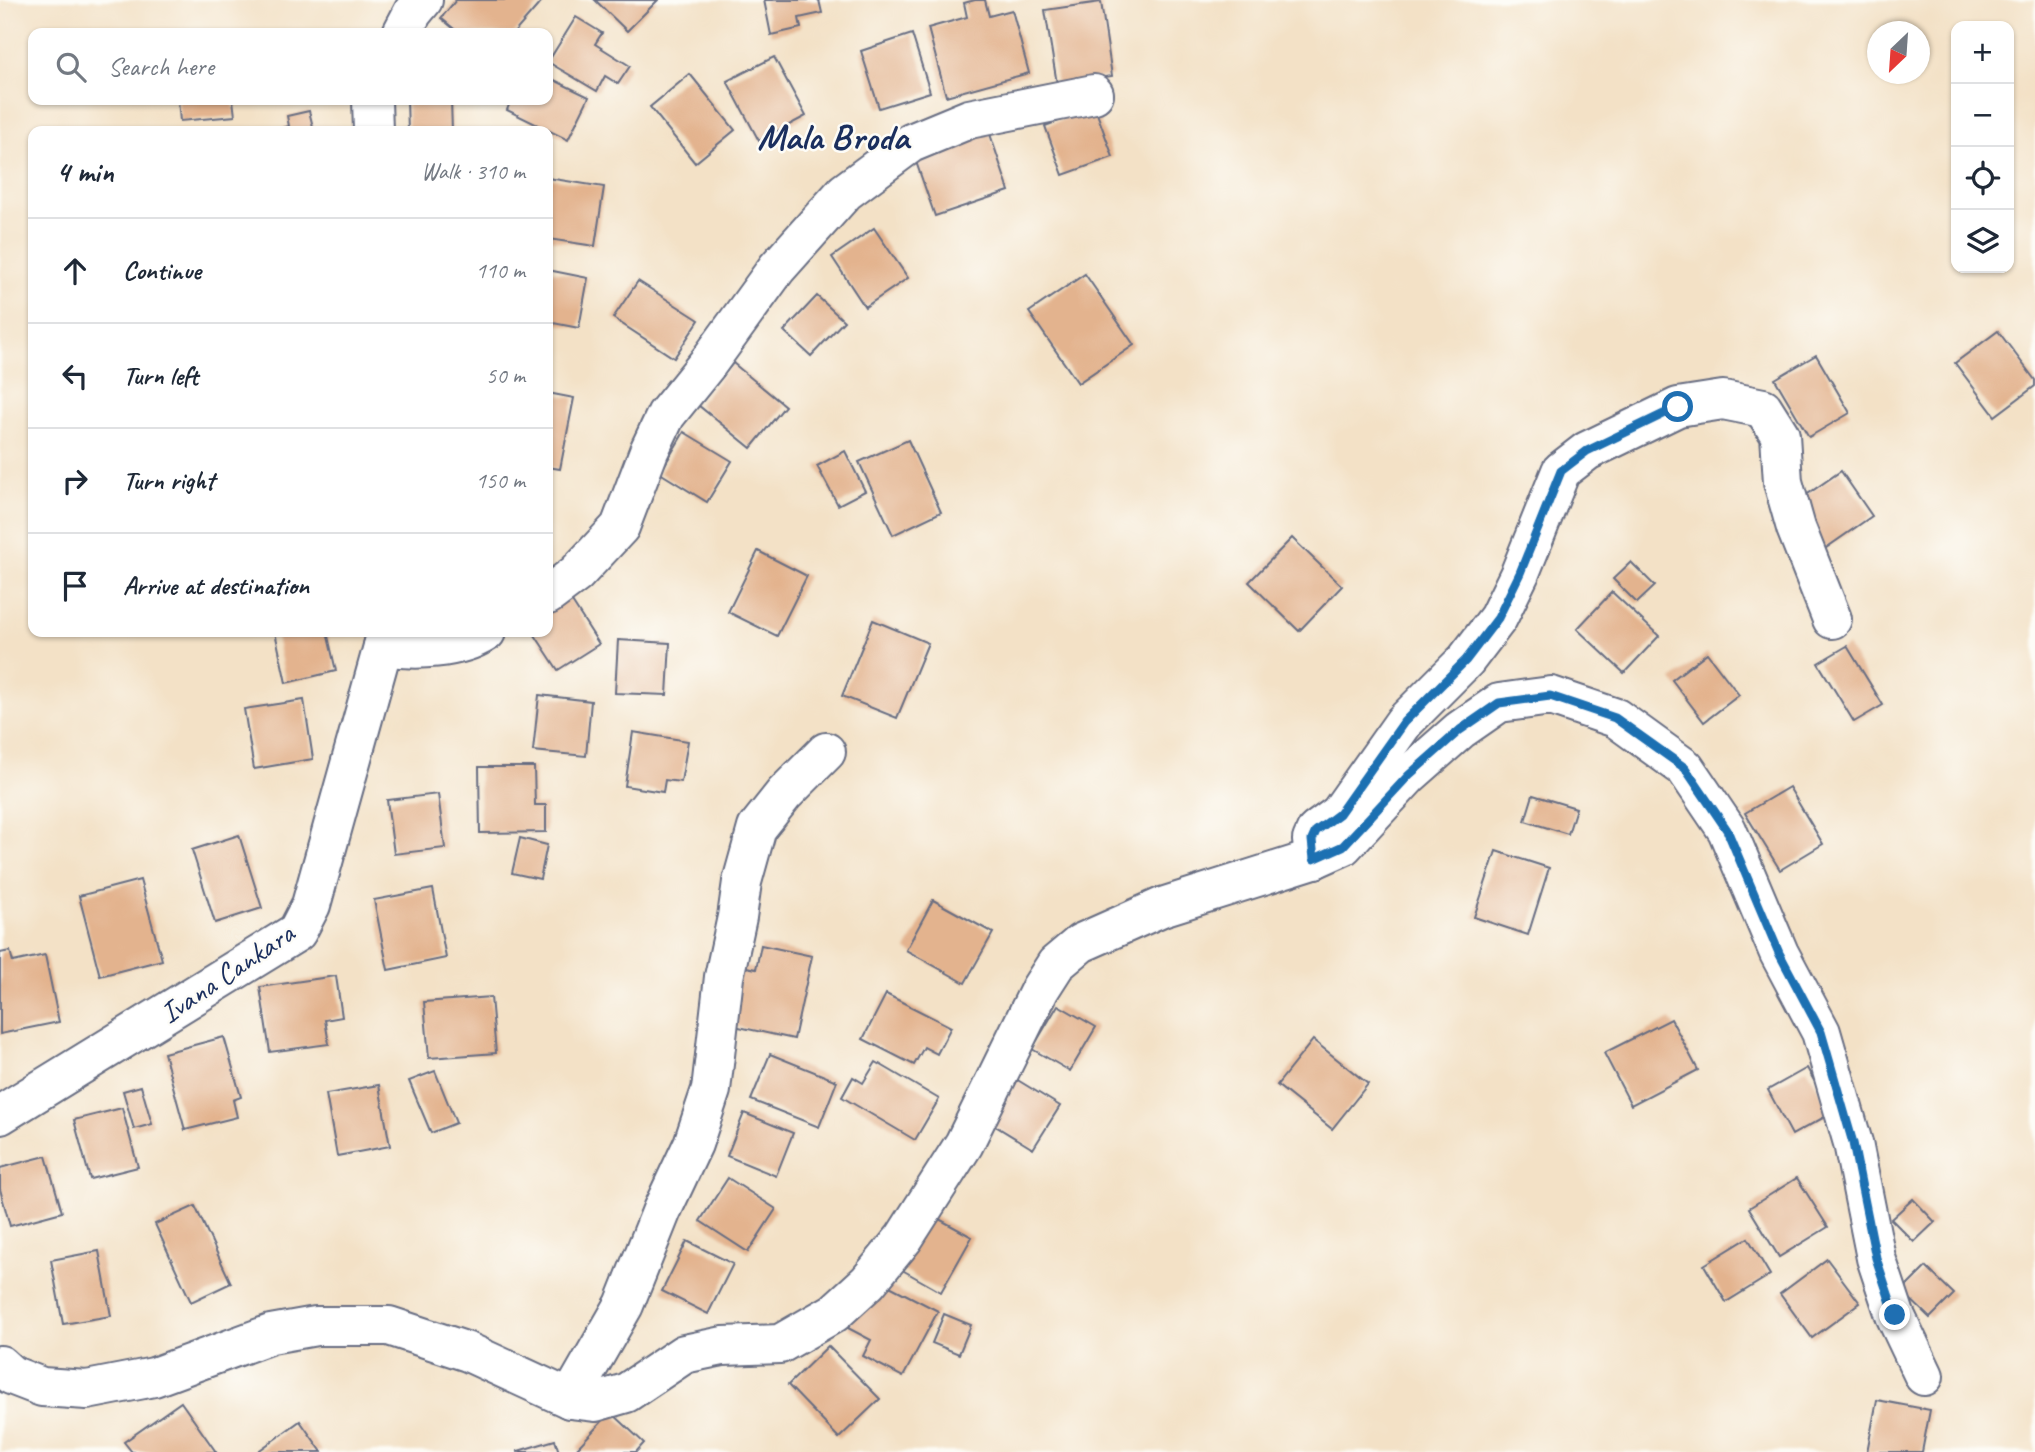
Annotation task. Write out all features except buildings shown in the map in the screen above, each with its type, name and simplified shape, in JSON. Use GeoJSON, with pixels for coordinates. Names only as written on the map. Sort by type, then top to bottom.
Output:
{"type":"FeatureCollection","features":[{"type":"Feature","properties":{"kind":"street"},"geometry":{"type":"LineString","coordinates":[[405,28],[423,0]]}},
{"type":"Feature","properties":{"kind":"street"},"geometry":{"type":"LineString","coordinates":[[553,591],[576,574],[620,527],[666,415],[708,363],[777,268],[845,192],[911,143],[969,119],[1094,94]]}},
{"type":"Feature","properties":{"kind":"street"},"geometry":{"type":"LineString","coordinates":[[372,105],[373,126]]}},
{"type":"Feature","properties":{"kind":"street"},"geometry":{"type":"LineString","coordinates":[[1314,859],[1312,840],[1316,831],[1339,814],[1404,722],[1466,660],[1498,618],[1520,573],[1561,471],[1587,451],[1639,425],[1678,407],[1723,400],[1763,408],[1780,435],[1783,482],[1796,527],[1832,619]]}},
{"type":"Feature","properties":{"kind":"street"},"geometry":{"type":"LineString","coordinates":[[385,639],[407,650],[448,645],[479,637]]}},
{"type":"Feature","properties":{"kind":"street","name":"Ivana Cankara"},"geometry":{"type":"LineString","coordinates":[[0,1115],[297,933],[311,905],[385,639]]}},
{"type":"Feature","properties":{"kind":"street"},"geometry":{"type":"LineString","coordinates":[[0,1365],[11,1375],[42,1387],[87,1390],[154,1377],[271,1334],[316,1326],[389,1326],[468,1352],[570,1399],[595,1402],[626,1393],[684,1354],[723,1346],[780,1344],[834,1313],[869,1282],[904,1238],[964,1144],[1017,1034],[1056,964],[1081,943],[1162,907],[1314,859],[1343,846],[1409,775],[1460,730],[1499,703],[1550,696],[1615,718],[1685,768],[1727,830],[1779,953],[1821,1032],[1853,1143],[1876,1258],[1895,1315],[1924,1376]]}},
{"type":"Feature","properties":{"kind":"street"},"geometry":{"type":"LineString","coordinates":[[570,1399],[624,1305],[662,1210],[693,1144],[711,1090],[724,976],[742,882],[757,828],[785,794],[826,752]]}},
{"type":"Feature","properties":{"kind":"district","name":"Mala Broda"},"geometry":{"type":"Point","coordinates":[833,136]}},
{"type":"Feature","properties":{"kind":"route"},"geometry":{"type":"LineString","coordinates":[[1678,407],[1587,451],[1561,471],[1520,573],[1498,618],[1466,660],[1404,722],[1339,814],[1316,831],[1312,840],[1314,859],[1343,846],[1409,775],[1460,730],[1499,703],[1550,696],[1615,718],[1685,768],[1727,830],[1779,953],[1821,1032],[1853,1143],[1876,1258],[1895,1315]]}}]}
